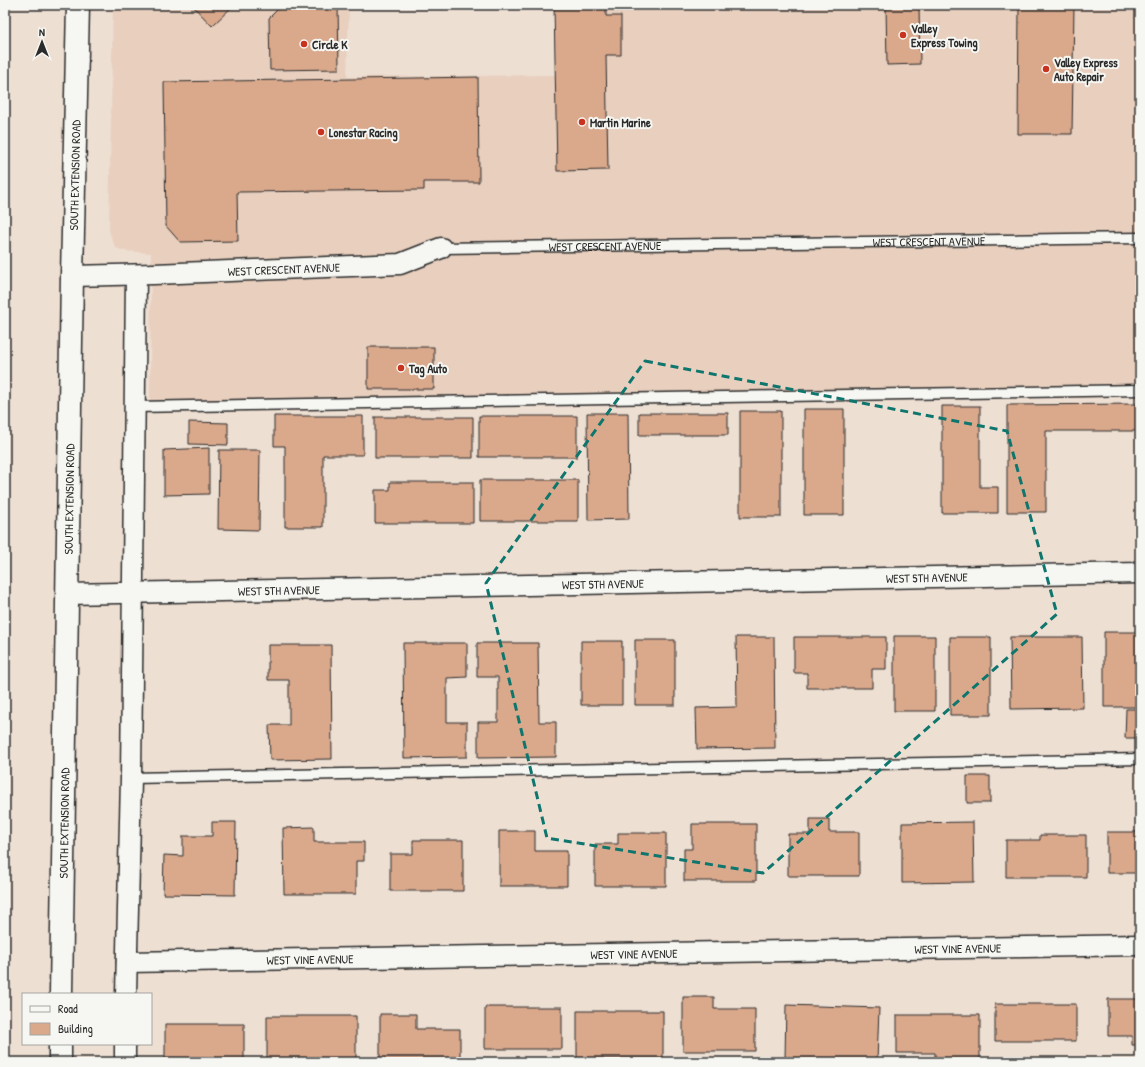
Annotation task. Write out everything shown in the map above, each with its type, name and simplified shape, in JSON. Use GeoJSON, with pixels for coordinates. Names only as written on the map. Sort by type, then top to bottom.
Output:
{"type":"FeatureCollection","features":[{"type":"Feature","properties":{"kind":"street","name":"SOUTH EXTENSION ROAD"},"geometry":{"type":"LineString","coordinates":[[61,993],[72,276],[78,5]]}},
{"type":"Feature","properties":{"kind":"street","name":"WEST CRESCENT AVENUE"},"geometry":{"type":"LineString","coordinates":[[72,276],[136,275],[400,264],[441,248]]}},
{"type":"Feature","properties":{"kind":"street"},"geometry":{"type":"LineString","coordinates":[[126,993],[131,778],[136,275]]}},
{"type":"Feature","properties":{"kind":"street","name":"WEST 5TH AVENUE"},"geometry":{"type":"LineString","coordinates":[[67,594],[1140,573]]}},
{"type":"Feature","properties":{"kind":"street","name":"WEST VINE AVENUE"},"geometry":{"type":"LineString","coordinates":[[127,962],[1140,945]]}},
{"type":"Feature","properties":{"kind":"street"},"geometry":{"type":"LineString","coordinates":[[60,1045],[60,1062]]}},
{"type":"Feature","properties":{"kind":"street"},"geometry":{"type":"LineString","coordinates":[[125,1045],[125,1062]]}},
{"type":"Feature","properties":{"kind":"lane","name":"WEST CRESCENT AVENUE"},"geometry":{"type":"LineString","coordinates":[[441,248],[1140,238]]}},
{"type":"Feature","properties":{"kind":"lane"},"geometry":{"type":"LineString","coordinates":[[135,406],[1140,390]]}},
{"type":"Feature","properties":{"kind":"lane"},"geometry":{"type":"LineString","coordinates":[[131,778],[1140,759]]}},
{"type":"Feature","properties":{"kind":"highlighted area"},"geometry":{"type":"Polygon","coordinates":[[[645,361],[1007,431],[1057,614],[763,873],[547,838],[486,583],[645,361]]]}},
{"type":"Feature","properties":{"kind":"shaded area"},"geometry":{"type":"Polygon","coordinates":[[[113,5],[349,5],[347,77],[555,75],[555,5],[1140,5],[1140,384],[150,404],[151,253],[125,251],[116,248],[109,229],[113,5]]]}},
{"type":"Feature","properties":{"kind":"building"},"geometry":{"type":"Polygon","coordinates":[[[192,5],[234,5],[212,26],[192,5]]]}},
{"type":"Feature","properties":{"kind":"building","name":"Circle K"},"geometry":{"type":"Polygon","coordinates":[[[282,5],[338,5],[339,69],[270,70],[269,18],[282,5]]]}},
{"type":"Feature","properties":{"kind":"building","name":"Martin Marine"},"geometry":{"type":"Polygon","coordinates":[[[554,5],[606,5],[606,16],[621,16],[621,55],[606,55],[608,170],[557,171],[554,5]]]}},
{"type":"Feature","properties":{"kind":"building","name":"Valley Express Towing"},"geometry":{"type":"Polygon","coordinates":[[[886,5],[919,5],[920,64],[887,65],[886,5]]]}},
{"type":"Feature","properties":{"kind":"building","name":"Valley Express Auto Repair"},"geometry":{"type":"Polygon","coordinates":[[[1019,5],[1074,5],[1072,134],[1018,134],[1019,5]]]}},
{"type":"Feature","properties":{"kind":"building","name":"Lonestar Racing"},"geometry":{"type":"Polygon","coordinates":[[[478,77],[479,182],[424,182],[424,190],[237,192],[238,241],[180,242],[166,226],[164,82],[478,77]]]}},
{"type":"Feature","properties":{"kind":"building","name":"Tag Auto"},"geometry":{"type":"Polygon","coordinates":[[[368,347],[434,347],[434,389],[368,389],[368,347]]]}},
{"type":"Feature","properties":{"kind":"building"},"geometry":{"type":"Polygon","coordinates":[[[1140,404],[1140,431],[1046,431],[1046,512],[1007,512],[1007,405],[1140,404]]]}},
{"type":"Feature","properties":{"kind":"building"},"geometry":{"type":"Polygon","coordinates":[[[942,406],[980,406],[980,487],[998,487],[998,513],[942,513],[942,406]]]}},
{"type":"Feature","properties":{"kind":"building"},"geometry":{"type":"Polygon","coordinates":[[[804,409],[844,409],[844,515],[804,515],[804,409]]]}},
{"type":"Feature","properties":{"kind":"building"},"geometry":{"type":"Polygon","coordinates":[[[740,411],[781,411],[781,517],[740,517],[740,411]]]}},
{"type":"Feature","properties":{"kind":"building"},"geometry":{"type":"Polygon","coordinates":[[[587,413],[628,413],[629,519],[588,520],[587,413]]]}},
{"type":"Feature","properties":{"kind":"building"},"geometry":{"type":"Polygon","coordinates":[[[639,413],[728,413],[728,435],[639,435],[639,413]]]}},
{"type":"Feature","properties":{"kind":"building"},"geometry":{"type":"Polygon","coordinates":[[[274,416],[363,416],[363,455],[323,455],[323,527],[285,527],[285,446],[274,446],[274,416]]]}},
{"type":"Feature","properties":{"kind":"building"},"geometry":{"type":"Polygon","coordinates":[[[479,416],[577,416],[577,457],[479,457],[479,416]]]}},
{"type":"Feature","properties":{"kind":"building"},"geometry":{"type":"Polygon","coordinates":[[[375,417],[473,417],[473,458],[375,458],[375,417]]]}},
{"type":"Feature","properties":{"kind":"building"},"geometry":{"type":"Polygon","coordinates":[[[189,422],[228,423],[228,445],[189,444],[189,422]]]}},
{"type":"Feature","properties":{"kind":"building"},"geometry":{"type":"Polygon","coordinates":[[[209,448],[209,494],[164,495],[164,450],[209,448]]]}},
{"type":"Feature","properties":{"kind":"building"},"geometry":{"type":"Polygon","coordinates":[[[219,450],[260,450],[259,530],[218,529],[219,450]]]}},
{"type":"Feature","properties":{"kind":"building"},"geometry":{"type":"Polygon","coordinates":[[[480,480],[578,480],[578,521],[480,521],[480,480]]]}},
{"type":"Feature","properties":{"kind":"building"},"geometry":{"type":"Polygon","coordinates":[[[390,482],[473,482],[473,523],[375,523],[375,490],[390,490],[390,482]]]}},
{"type":"Feature","properties":{"kind":"building"},"geometry":{"type":"Polygon","coordinates":[[[1104,632],[1140,632],[1140,707],[1104,707],[1104,632]]]}},
{"type":"Feature","properties":{"kind":"building"},"geometry":{"type":"Polygon","coordinates":[[[894,636],[935,636],[935,711],[894,711],[894,636]]]}},
{"type":"Feature","properties":{"kind":"building"},"geometry":{"type":"Polygon","coordinates":[[[736,637],[774,637],[775,748],[697,749],[696,708],[737,707],[736,637]]]}},
{"type":"Feature","properties":{"kind":"building"},"geometry":{"type":"Polygon","coordinates":[[[794,637],[886,637],[886,669],[872,669],[872,688],[807,688],[807,673],[794,673],[794,637]]]}},
{"type":"Feature","properties":{"kind":"building"},"geometry":{"type":"Polygon","coordinates":[[[950,637],[991,637],[991,715],[950,715],[950,637]]]}},
{"type":"Feature","properties":{"kind":"building"},"geometry":{"type":"Polygon","coordinates":[[[1010,637],[1082,637],[1083,708],[1011,709],[1010,637]]]}},
{"type":"Feature","properties":{"kind":"building"},"geometry":{"type":"Polygon","coordinates":[[[635,640],[675,640],[675,705],[635,705],[635,640]]]}},
{"type":"Feature","properties":{"kind":"building"},"geometry":{"type":"Polygon","coordinates":[[[581,641],[622,641],[622,705],[581,705],[581,641]]]}},
{"type":"Feature","properties":{"kind":"building"},"geometry":{"type":"Polygon","coordinates":[[[403,643],[467,643],[467,677],[447,678],[447,722],[467,722],[467,757],[404,758],[403,643]]]}},
{"type":"Feature","properties":{"kind":"building"},"geometry":{"type":"Polygon","coordinates":[[[477,643],[538,643],[539,722],[556,722],[556,757],[478,758],[478,722],[498,722],[498,677],[477,677],[477,643]]]}},
{"type":"Feature","properties":{"kind":"building"},"geometry":{"type":"Polygon","coordinates":[[[268,645],[331,645],[332,759],[270,760],[269,725],[289,725],[289,680],[268,680],[268,645]]]}},
{"type":"Feature","properties":{"kind":"building"},"geometry":{"type":"Polygon","coordinates":[[[1126,709],[1140,709],[1140,738],[1125,738],[1126,709]]]}},
{"type":"Feature","properties":{"kind":"building"},"geometry":{"type":"Polygon","coordinates":[[[967,776],[990,776],[990,803],[967,803],[967,776]]]}},
{"type":"Feature","properties":{"kind":"building"},"geometry":{"type":"Polygon","coordinates":[[[810,819],[829,819],[829,832],[859,832],[859,876],[788,876],[788,834],[810,834],[810,819]]]}},
{"type":"Feature","properties":{"kind":"building"},"geometry":{"type":"Polygon","coordinates":[[[212,822],[236,822],[235,895],[163,894],[164,855],[183,856],[183,836],[212,836],[212,822]]]}},
{"type":"Feature","properties":{"kind":"building"},"geometry":{"type":"Polygon","coordinates":[[[973,822],[974,882],[902,883],[902,823],[973,822]]]}},
{"type":"Feature","properties":{"kind":"building"},"geometry":{"type":"Polygon","coordinates":[[[692,824],[756,824],[756,881],[684,881],[684,849],[692,849],[692,824]]]}},
{"type":"Feature","properties":{"kind":"building"},"geometry":{"type":"Polygon","coordinates":[[[314,827],[314,842],[364,842],[364,861],[356,861],[356,894],[284,894],[283,828],[314,827]]]}},
{"type":"Feature","properties":{"kind":"building"},"geometry":{"type":"Polygon","coordinates":[[[499,831],[535,831],[535,851],[567,851],[567,886],[499,886],[499,831]]]}},
{"type":"Feature","properties":{"kind":"building"},"geometry":{"type":"Polygon","coordinates":[[[1107,832],[1140,832],[1140,873],[1107,873],[1107,832]]]}},
{"type":"Feature","properties":{"kind":"building"},"geometry":{"type":"Polygon","coordinates":[[[618,833],[666,833],[666,886],[595,886],[595,844],[618,844],[618,833]]]}},
{"type":"Feature","properties":{"kind":"building"},"geometry":{"type":"Polygon","coordinates":[[[1040,835],[1086,835],[1086,877],[1006,877],[1006,840],[1040,840],[1040,835]]]}},
{"type":"Feature","properties":{"kind":"building"},"geometry":{"type":"Polygon","coordinates":[[[413,840],[463,840],[463,891],[390,891],[390,854],[413,854],[413,840]]]}},
{"type":"Feature","properties":{"kind":"building"},"geometry":{"type":"Polygon","coordinates":[[[683,997],[714,997],[714,1009],[755,1009],[755,1051],[683,1051],[683,997]]]}},
{"type":"Feature","properties":{"kind":"building"},"geometry":{"type":"Polygon","coordinates":[[[1108,999],[1140,999],[1140,1045],[1132,1045],[1132,1036],[1108,1036],[1108,999]]]}},
{"type":"Feature","properties":{"kind":"building"},"geometry":{"type":"Polygon","coordinates":[[[995,1004],[1076,1004],[1076,1041],[995,1041],[995,1004]]]}},
{"type":"Feature","properties":{"kind":"building"},"geometry":{"type":"Polygon","coordinates":[[[786,1005],[879,1008],[877,1062],[785,1059],[786,1005]]]}},
{"type":"Feature","properties":{"kind":"building"},"geometry":{"type":"Polygon","coordinates":[[[485,1007],[562,1007],[562,1049],[485,1049],[485,1007]]]}},
{"type":"Feature","properties":{"kind":"building"},"geometry":{"type":"Polygon","coordinates":[[[577,1011],[663,1011],[663,1059],[577,1059],[577,1011]]]}},
{"type":"Feature","properties":{"kind":"building"},"geometry":{"type":"Polygon","coordinates":[[[380,1014],[416,1014],[416,1029],[460,1029],[460,1062],[380,1062],[380,1014]]]}},
{"type":"Feature","properties":{"kind":"building"},"geometry":{"type":"Polygon","coordinates":[[[897,1015],[980,1015],[980,1062],[935,1062],[935,1053],[897,1053],[897,1015]]]}},
{"type":"Feature","properties":{"kind":"building"},"geometry":{"type":"Polygon","coordinates":[[[267,1016],[356,1016],[356,1062],[267,1062],[267,1016]]]}},
{"type":"Feature","properties":{"kind":"building"},"geometry":{"type":"Polygon","coordinates":[[[165,1024],[244,1024],[244,1061],[165,1062],[165,1024]]]}},
{"type":"Feature","properties":{"kind":"place","name":"Valley Express Towing"},"geometry":{"type":"Point","coordinates":[903,35]}},
{"type":"Feature","properties":{"kind":"place","name":"Circle K"},"geometry":{"type":"Point","coordinates":[304,44]}},
{"type":"Feature","properties":{"kind":"place","name":"Valley Express Auto Repair"},"geometry":{"type":"Point","coordinates":[1046,69]}},
{"type":"Feature","properties":{"kind":"place","name":"Martin Marine"},"geometry":{"type":"Point","coordinates":[582,122]}},
{"type":"Feature","properties":{"kind":"place","name":"Lonestar Racing"},"geometry":{"type":"Point","coordinates":[321,132]}},
{"type":"Feature","properties":{"kind":"place","name":"Tag Auto"},"geometry":{"type":"Point","coordinates":[401,368]}}]}
